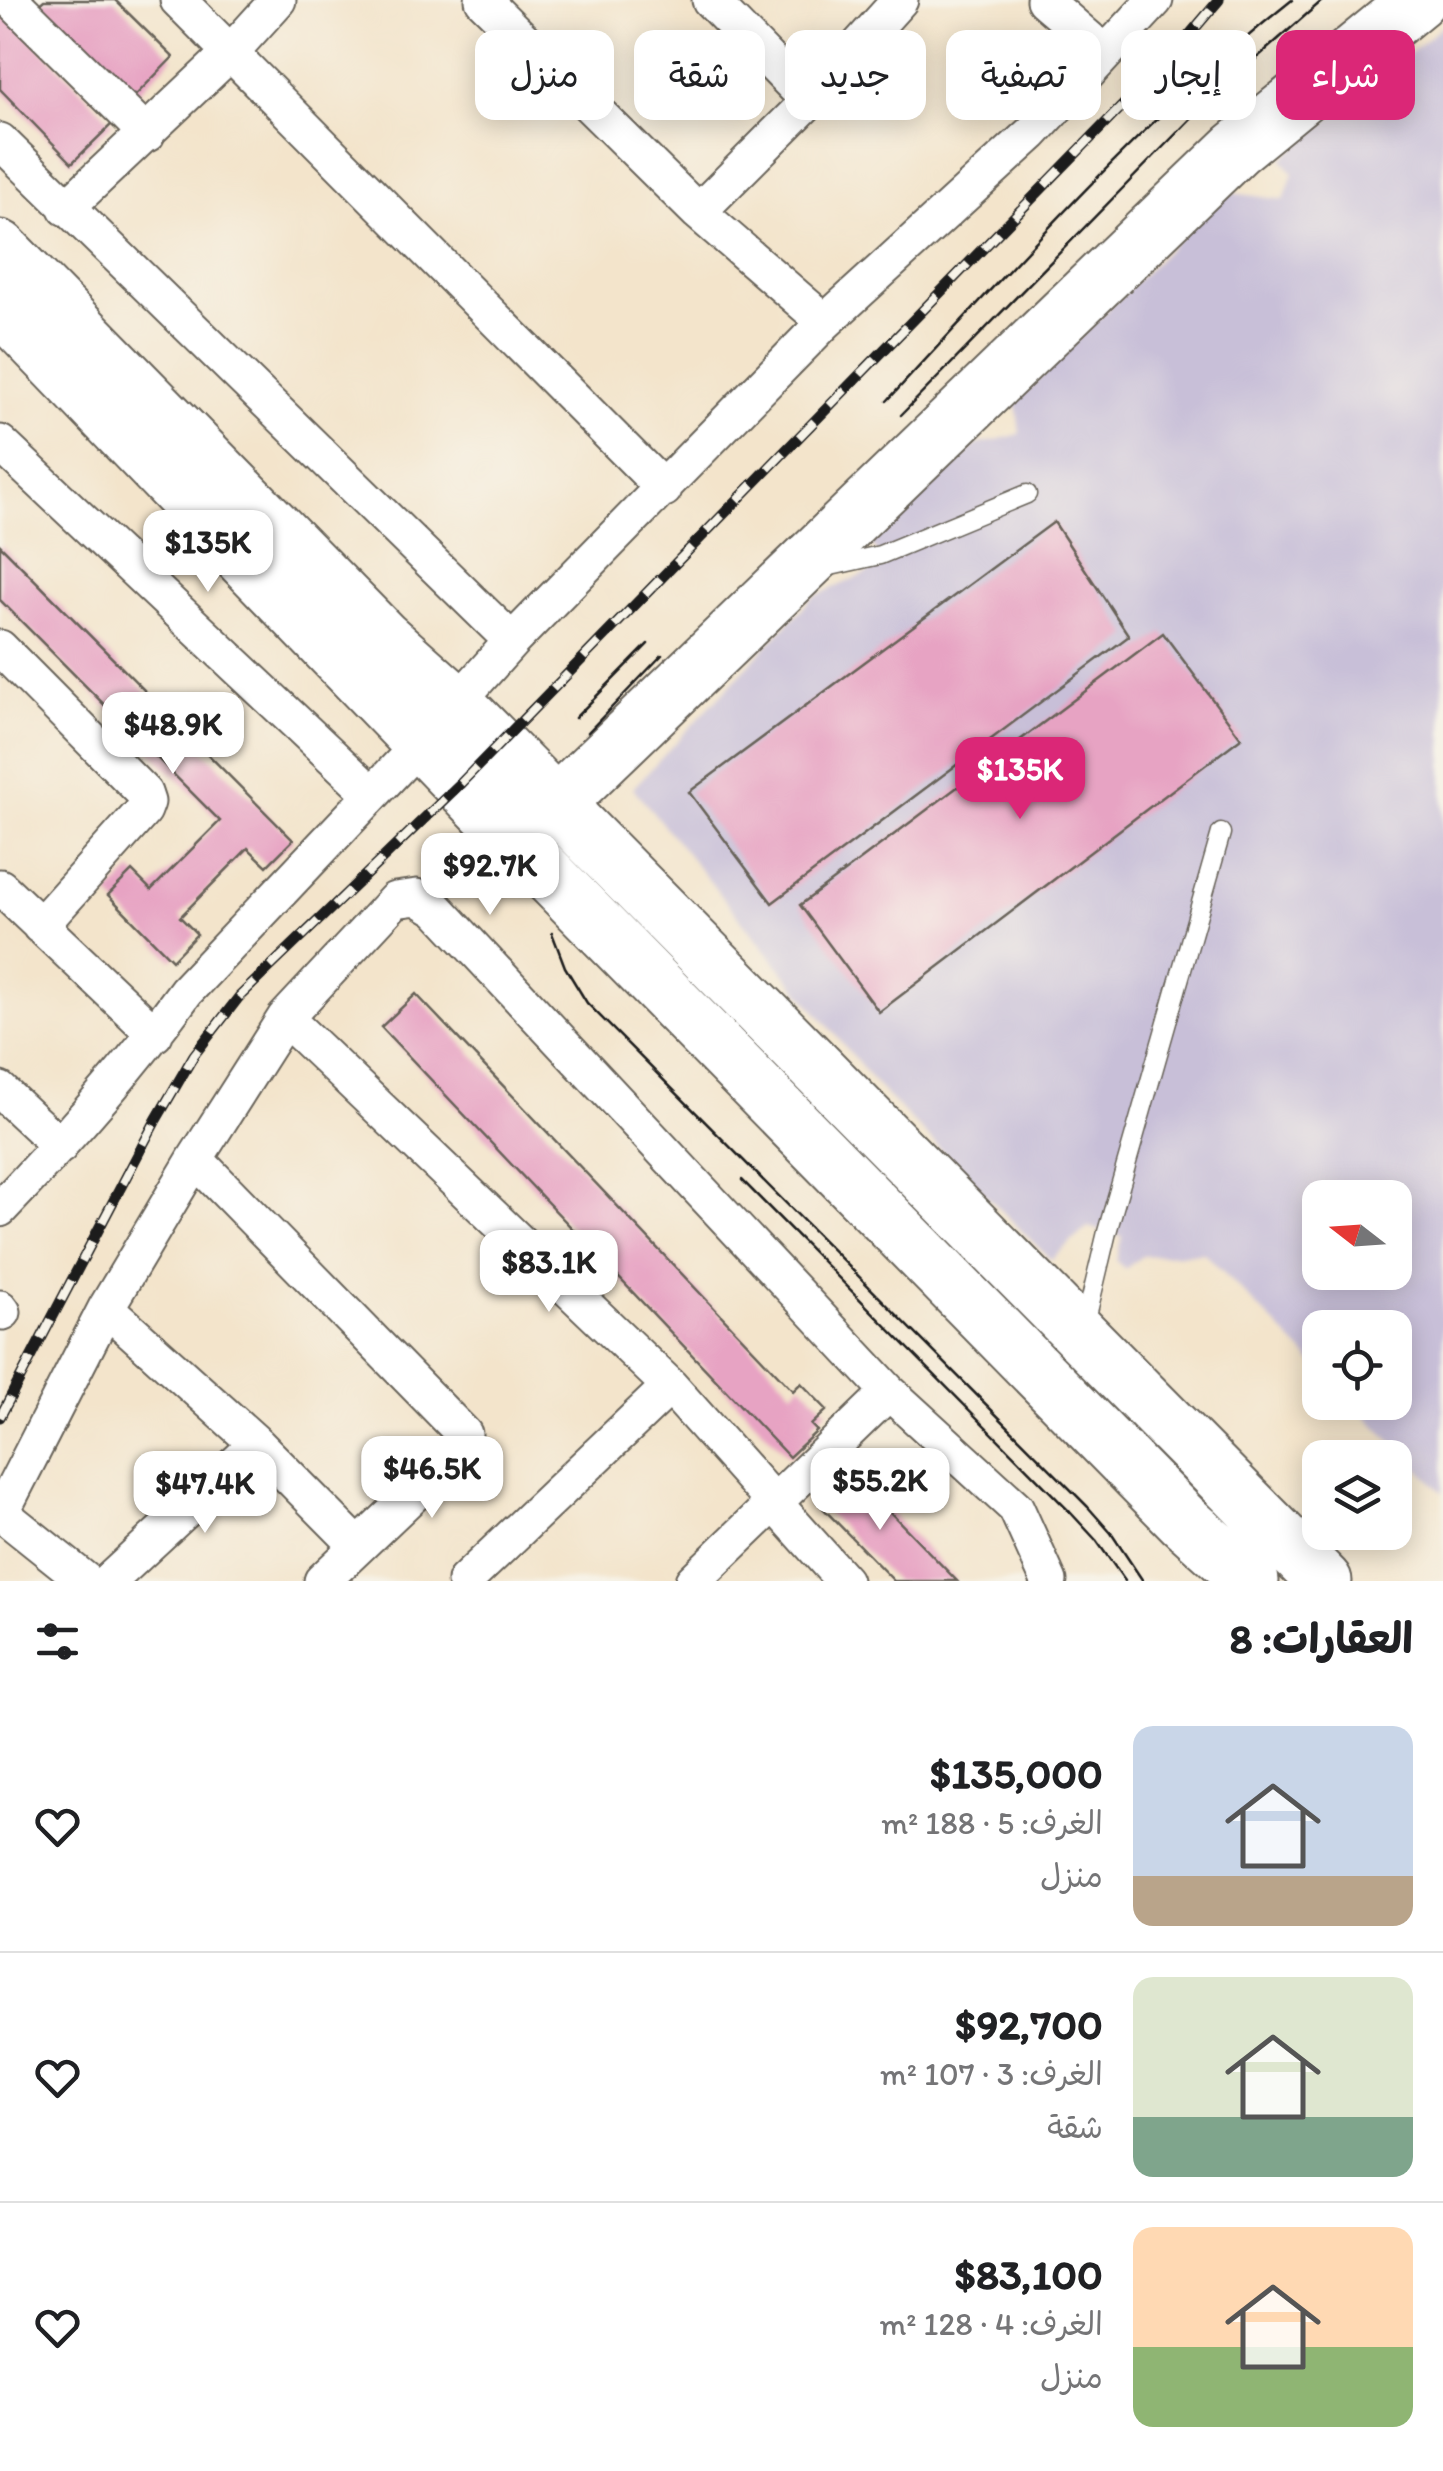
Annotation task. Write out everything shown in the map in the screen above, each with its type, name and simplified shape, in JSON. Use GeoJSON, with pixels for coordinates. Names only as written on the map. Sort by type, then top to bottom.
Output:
{"type":"FeatureCollection","features":[{"type":"Feature","properties":{"kind":"main road"},"geometry":{"type":"LineString","coordinates":[[516,842],[1236,149],[1418,0]]}},
{"type":"Feature","properties":{"kind":"main road"},"geometry":{"type":"LineString","coordinates":[[0,248],[382,637],[455,702],[1324,1581]]}},
{"type":"Feature","properties":{"kind":"main road"},"geometry":{"type":"LineString","coordinates":[[0,306],[516,842],[1183,1520],[1251,1581]]}},
{"type":"Feature","properties":{"kind":"main road"},"geometry":{"type":"LineString","coordinates":[[1183,1520],[1220,1581]]}},
{"type":"Feature","properties":{"kind":"street"},"geometry":{"type":"LineString","coordinates":[[178,0],[664,489]]}},
{"type":"Feature","properties":{"kind":"street"},"geometry":{"type":"LineString","coordinates":[[66,208],[230,52],[278,0]]}},
{"type":"Feature","properties":{"kind":"street"},"geometry":{"type":"LineString","coordinates":[[483,0],[698,212],[826,322]]}},
{"type":"Feature","properties":{"kind":"street"},"geometry":{"type":"LineString","coordinates":[[710,0],[785,77]]}},
{"type":"Feature","properties":{"kind":"street"},"geometry":{"type":"LineString","coordinates":[[873,30],[900,0]]}},
{"type":"Feature","properties":{"kind":"street"},"geometry":{"type":"LineString","coordinates":[[1044,0],[1106,53]]}},
{"type":"Feature","properties":{"kind":"street"},"geometry":{"type":"LineString","coordinates":[[0,1209],[60,1146],[155,1034],[186,991],[512,641],[826,322],[1032,133],[1155,0]]}},
{"type":"Feature","properties":{"kind":"street"},"geometry":{"type":"LineString","coordinates":[[16,2],[146,134]]}},
{"type":"Feature","properties":{"kind":"street"},"geometry":{"type":"LineString","coordinates":[[698,212],[790,120]]}},
{"type":"Feature","properties":{"kind":"street"},"geometry":{"type":"LineString","coordinates":[[0,141],[512,641]]}},
{"type":"Feature","properties":{"kind":"street"},"geometry":{"type":"LineString","coordinates":[[0,443],[372,794]]}},
{"type":"Feature","properties":{"kind":"street"},"geometry":{"type":"LineString","coordinates":[[0,648],[144,793],[147,802],[40,926]]}},
{"type":"Feature","properties":{"kind":"street"},"geometry":{"type":"LineString","coordinates":[[0,887],[155,1034]]}},
{"type":"Feature","properties":{"kind":"street"},"geometry":{"type":"LineString","coordinates":[[86,1581],[1,1514],[106,1308],[194,1159],[286,1018],[395,900],[418,897],[437,909],[889,1392],[1016,1508],[1048,1581]]}},
{"type":"Feature","properties":{"kind":"street"},"geometry":{"type":"LineString","coordinates":[[286,1018],[670,1386],[844,1581]]}},
{"type":"Feature","properties":{"kind":"street"},"geometry":{"type":"LineString","coordinates":[[0,1090],[60,1146]]}},
{"type":"Feature","properties":{"kind":"street"},"geometry":{"type":"LineString","coordinates":[[194,1159],[464,1434],[464,1446],[322,1581]]}},
{"type":"Feature","properties":{"kind":"street"},"geometry":{"type":"LineString","coordinates":[[106,1308],[257,1444],[358,1546]]}},
{"type":"Feature","properties":{"kind":"street"},"geometry":{"type":"LineString","coordinates":[[465,1581],[670,1386]]}},
{"type":"Feature","properties":{"kind":"street"},"geometry":{"type":"LineString","coordinates":[[693,1581],[889,1392]]}},
{"type":"Feature","properties":{"kind":"street"},"geometry":{"type":"LineString","coordinates":[[108,1581],[257,1444]]}},
{"type":"Feature","properties":{"kind":"lane"},"geometry":{"type":"LineString","coordinates":[[792,574],[880,556],[1027,494]]}},
{"type":"Feature","properties":{"kind":"lane"},"geometry":{"type":"LineString","coordinates":[[1082,1335],[1112,1213],[1221,833]]}},
{"type":"Feature","properties":{"kind":"shaded area"},"geometry":{"type":"Polygon","coordinates":[[[1443,25],[1443,1493],[1412,1462],[1412,1440],[1390,1440],[1370,1420],[1412,1420],[1412,1310],[1302,1310],[1302,1352],[1204,1253],[1142,1256],[1125,1269],[1116,1261],[1122,1236],[1088,1227],[1051,1260],[878,1087],[633,788],[813,597],[868,573],[880,556],[871,543],[976,445],[1020,434],[1016,402],[1225,192],[1284,200],[1293,173],[1282,159],[1329,120],[1415,120],[1415,48],[1443,25]]]}},
{"type":"Feature","properties":{"kind":"building"},"geometry":{"type":"Polygon","coordinates":[[[44,0],[115,0],[173,57],[131,100],[36,7],[44,0]]]}},
{"type":"Feature","properties":{"kind":"building"},"geometry":{"type":"Polygon","coordinates":[[[0,6],[113,123],[72,163],[0,89],[0,6]]]}},
{"type":"Feature","properties":{"kind":"building"},"geometry":{"type":"Polygon","coordinates":[[[1054,522],[1129,636],[772,903],[689,792],[1054,522]]]}},
{"type":"Feature","properties":{"kind":"building"},"geometry":{"type":"Polygon","coordinates":[[[0,545],[293,840],[267,866],[248,848],[180,917],[197,934],[172,960],[108,895],[132,871],[151,890],[220,821],[0,600],[0,545]]]}},
{"type":"Feature","properties":{"kind":"building"},"geometry":{"type":"Polygon","coordinates":[[[1163,633],[1241,738],[879,1012],[800,905],[1163,633]]]}},
{"type":"Feature","properties":{"kind":"building"},"geometry":{"type":"Polygon","coordinates":[[[416,994],[793,1391],[801,1383],[827,1410],[811,1425],[817,1431],[789,1457],[381,1027],[416,994]]]}},
{"type":"Feature","properties":{"kind":"building"},"geometry":{"type":"Polygon","coordinates":[[[848,1469],[957,1581],[894,1581],[816,1501],[848,1469]]]}},
{"type":"Feature","properties":{"kind":"tram line"},"geometry":{"type":"LineString","coordinates":[[887,401],[1133,142],[1237,45],[1292,0]]}},
{"type":"Feature","properties":{"kind":"tram line"},"geometry":{"type":"LineString","coordinates":[[901,415],[1211,98],[1323,0]]}},
{"type":"Feature","properties":{"kind":"tram line"},"geometry":{"type":"LineString","coordinates":[[575,718],[648,644]]}},
{"type":"Feature","properties":{"kind":"tram line"},"geometry":{"type":"LineString","coordinates":[[588,732],[662,655]]}},
{"type":"Feature","properties":{"kind":"tram line"},"geometry":{"type":"LineString","coordinates":[[552,933],[565,967],[587,1003],[1088,1507],[1143,1581]]}},
{"type":"Feature","properties":{"kind":"tram line"},"geometry":{"type":"LineString","coordinates":[[742,1180],[1070,1512],[1125,1581]]}},
{"type":"Feature","properties":{"kind":"railway"},"geometry":{"type":"LineString","coordinates":[[0,1417],[156,1120],[194,1055],[239,997],[461,783],[1174,53],[1219,0]]}}]}
